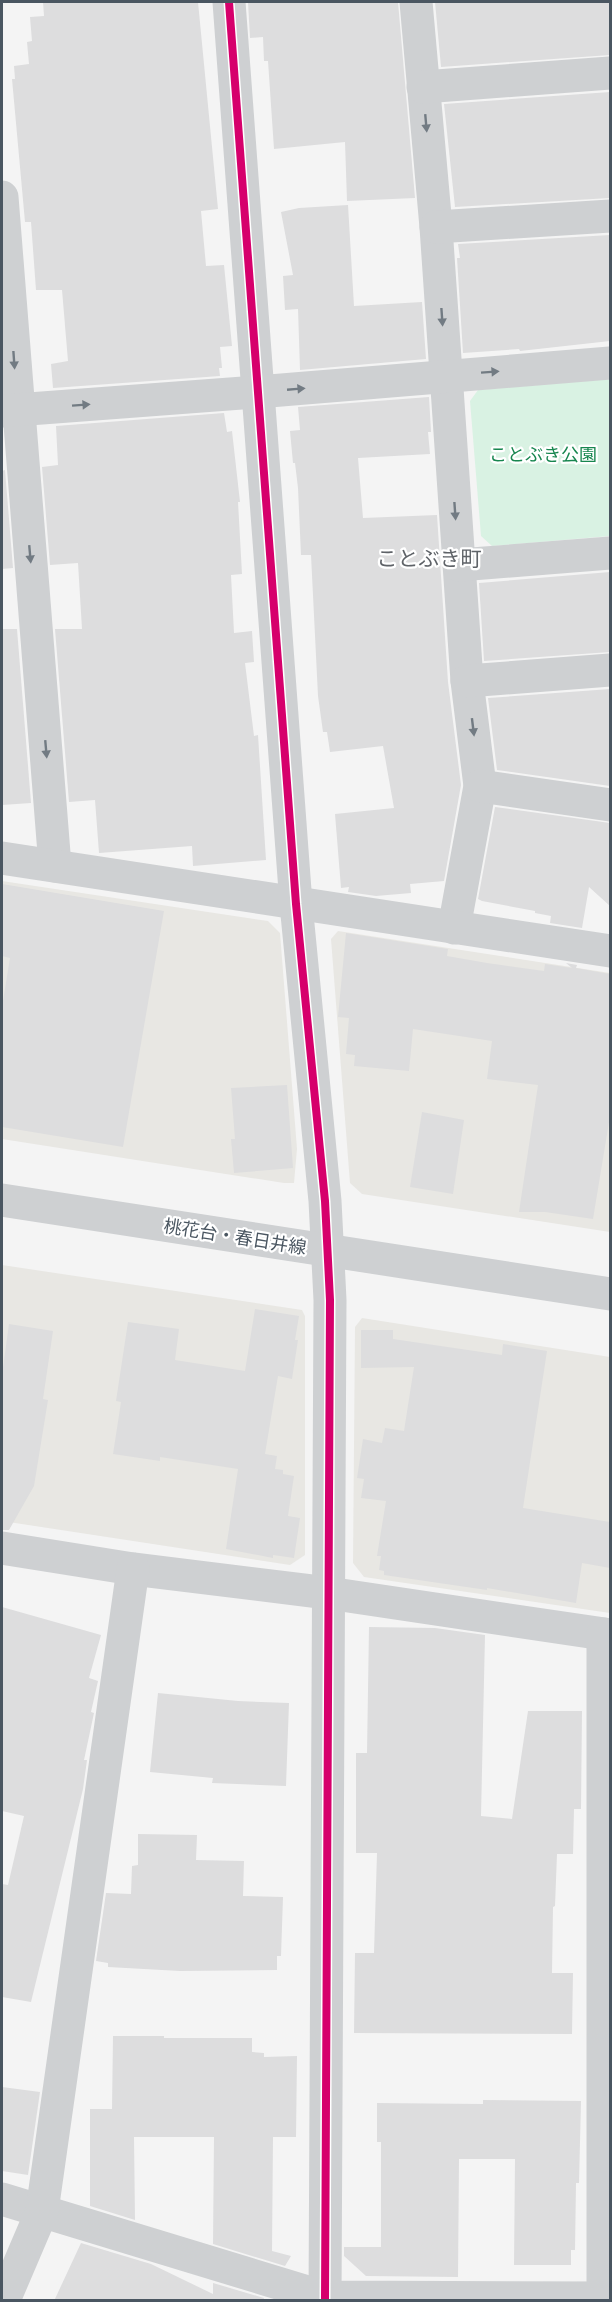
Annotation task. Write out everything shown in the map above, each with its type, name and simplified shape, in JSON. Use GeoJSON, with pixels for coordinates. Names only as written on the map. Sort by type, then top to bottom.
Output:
{"type":"FeatureCollection","features":[{"type":"Feature","properties":{"kind":"street"},"geometry":{"type":"LineString","coordinates":[[229,2],[296,904],[324,1189],[330,1300],[324,2299]]}},
{"type":"Feature","properties":{"kind":"street"},"geometry":{"type":"LineString","coordinates":[[416,2],[435,227],[467,681],[480,786],[454,928]]}},
{"type":"Feature","properties":{"kind":"street"},"geometry":{"type":"LineString","coordinates":[[423,87],[610,73]]}},
{"type":"Feature","properties":{"kind":"street"},"geometry":{"type":"LineString","coordinates":[[2,197],[10,410],[55,866]]}},
{"type":"Feature","properties":{"kind":"street"},"geometry":{"type":"LineString","coordinates":[[435,227],[610,216]]}},
{"type":"Feature","properties":{"kind":"street"},"geometry":{"type":"LineString","coordinates":[[10,410],[610,363]]}},
{"type":"Feature","properties":{"kind":"street"},"geometry":{"type":"LineString","coordinates":[[459,565],[610,553]]}},
{"type":"Feature","properties":{"kind":"street"},"geometry":{"type":"LineString","coordinates":[[467,681],[610,670]]}},
{"type":"Feature","properties":{"kind":"street"},"geometry":{"type":"LineString","coordinates":[[480,786],[610,806]]}},
{"type":"Feature","properties":{"kind":"street"},"geometry":{"type":"LineString","coordinates":[[2,858],[610,951]]}},
{"type":"Feature","properties":{"kind":"street","name":"桃花台・春日井線"},"geometry":{"type":"LineString","coordinates":[[2,1200],[610,1294]]}},
{"type":"Feature","properties":{"kind":"street"},"geometry":{"type":"LineString","coordinates":[[2,1548],[133,1569],[328,1593],[607,1635],[605,2299],[324,2299],[2,2199]]}},
{"type":"Feature","properties":{"kind":"street"},"geometry":{"type":"LineString","coordinates":[[3,2301],[42,2211],[133,1569]]}},
{"type":"Feature","properties":{"kind":"shaded area"},"geometry":{"type":"Polygon","coordinates":[[[2,881],[268,921],[280,933],[297,1149],[294,1183],[2,1139],[2,881]]]}},
{"type":"Feature","properties":{"kind":"shaded area"},"geometry":{"type":"Polygon","coordinates":[[[338,931],[610,973],[610,1232],[362,1194],[350,1183],[331,939],[338,931]]]}},
{"type":"Feature","properties":{"kind":"shaded area"},"geometry":{"type":"Polygon","coordinates":[[[2,1265],[302,1310],[305,1316],[305,1555],[290,1565],[2,1521],[2,1265]]]}},
{"type":"Feature","properties":{"kind":"shaded area"},"geometry":{"type":"Polygon","coordinates":[[[362,1318],[610,1357],[610,1613],[364,1577],[353,1563],[355,1327],[362,1318]]]}},
{"type":"Feature","properties":{"kind":"green space","name":"ことぶき公園"},"geometry":{"type":"Polygon","coordinates":[[[610,379],[610,536],[492,546],[481,536],[470,401],[478,390],[610,379]]]}},
{"type":"Feature","properties":{"kind":"building"},"geometry":{"type":"Polygon","coordinates":[[[43,2],[198,2],[218,209],[201,211],[206,266],[224,265],[232,346],[220,347],[222,368],[219,368],[220,376],[53,388],[51,364],[68,361],[62,290],[36,290],[31,222],[25,222],[12,79],[15,79],[14,66],[29,64],[27,42],[32,41],[30,17],[44,16],[43,2]]]}},
{"type":"Feature","properties":{"kind":"building"},"geometry":{"type":"Polygon","coordinates":[[[248,2],[398,2],[415,198],[347,201],[345,142],[274,149],[268,61],[264,61],[263,37],[250,38],[248,2]]]}},
{"type":"Feature","properties":{"kind":"building"},"geometry":{"type":"Polygon","coordinates":[[[435,2],[610,2],[610,55],[441,67],[435,2]]]}},
{"type":"Feature","properties":{"kind":"building"},"geometry":{"type":"Polygon","coordinates":[[[610,92],[610,198],[455,207],[444,104],[610,92]]]}},
{"type":"Feature","properties":{"kind":"building"},"geometry":{"type":"Polygon","coordinates":[[[348,205],[354,306],[422,302],[426,359],[300,370],[298,309],[285,310],[283,276],[293,275],[281,212],[299,208],[348,205]]]}},
{"type":"Feature","properties":{"kind":"building"},"geometry":{"type":"Polygon","coordinates":[[[610,235],[610,341],[520,351],[519,349],[463,353],[458,244],[610,235]]]}},
{"type":"Feature","properties":{"kind":"building"},"geometry":{"type":"Polygon","coordinates":[[[429,397],[430,454],[358,458],[363,518],[437,515],[448,682],[461,785],[444,881],[410,884],[411,893],[376,896],[348,892],[349,887],[341,888],[335,814],[394,808],[383,746],[330,752],[327,732],[323,732],[318,696],[311,555],[301,555],[298,488],[290,431],[300,430],[298,407],[429,397]]]}},
{"type":"Feature","properties":{"kind":"building"},"geometry":{"type":"Polygon","coordinates":[[[224,413],[227,432],[232,431],[240,502],[238,502],[242,574],[231,575],[234,633],[252,631],[254,662],[245,663],[254,736],[258,735],[266,860],[193,866],[192,846],[99,853],[95,800],[69,802],[55,629],[82,629],[78,563],[50,565],[42,467],[58,465],[56,426],[224,413]]]}},
{"type":"Feature","properties":{"kind":"building"},"geometry":{"type":"Polygon","coordinates":[[[5,470],[13,568],[2,569],[2,471],[5,470]]]}},
{"type":"Feature","properties":{"kind":"building"},"geometry":{"type":"Polygon","coordinates":[[[610,572],[610,652],[484,661],[479,583],[610,572]]]}},
{"type":"Feature","properties":{"kind":"building"},"geometry":{"type":"Polygon","coordinates":[[[2,629],[17,629],[31,803],[2,805],[2,629]]]}},
{"type":"Feature","properties":{"kind":"building"},"geometry":{"type":"Polygon","coordinates":[[[610,689],[610,786],[497,770],[488,698],[610,689]]]}},
{"type":"Feature","properties":{"kind":"building"},"geometry":{"type":"Polygon","coordinates":[[[495,807],[610,823],[610,906],[589,887],[582,928],[550,923],[551,916],[478,899],[495,807]]]}},
{"type":"Feature","properties":{"kind":"building"},"geometry":{"type":"Polygon","coordinates":[[[2,884],[164,911],[123,1147],[2,1127],[2,1007],[10,958],[2,956],[2,884]]]}},
{"type":"Feature","properties":{"kind":"building"},"geometry":{"type":"Polygon","coordinates":[[[346,933],[448,949],[447,956],[487,963],[544,971],[545,964],[572,968],[566,963],[577,965],[576,968],[610,974],[610,1116],[593,1219],[545,1212],[519,1212],[538,1085],[487,1079],[492,1041],[413,1029],[409,1071],[354,1066],[355,1055],[346,1054],[349,1018],[338,1017],[346,933]]]}},
{"type":"Feature","properties":{"kind":"building"},"geometry":{"type":"Polygon","coordinates":[[[287,1085],[293,1168],[234,1173],[231,1139],[235,1139],[231,1088],[287,1085]]]}},
{"type":"Feature","properties":{"kind":"building"},"geometry":{"type":"Polygon","coordinates":[[[422,1112],[464,1120],[453,1194],[410,1187],[422,1112]]]}},
{"type":"Feature","properties":{"kind":"building"},"geometry":{"type":"Polygon","coordinates":[[[255,1309],[299,1316],[292,1379],[278,1376],[265,1454],[277,1456],[275,1469],[283,1470],[283,1474],[294,1476],[288,1516],[300,1518],[294,1558],[273,1555],[273,1558],[226,1549],[238,1469],[160,1457],[160,1461],[113,1454],[121,1402],[116,1401],[128,1322],[179,1329],[175,1360],[245,1371],[255,1309]]]}},
{"type":"Feature","properties":{"kind":"building"},"geometry":{"type":"Polygon","coordinates":[[[9,1324],[53,1331],[43,1399],[48,1400],[34,1486],[9,1530],[2,1530],[2,1375],[9,1324]]]}},
{"type":"Feature","properties":{"kind":"building"},"geometry":{"type":"Polygon","coordinates":[[[361,1330],[393,1330],[393,1339],[502,1355],[503,1344],[547,1351],[523,1508],[610,1522],[610,1568],[582,1563],[576,1603],[487,1588],[487,1590],[384,1575],[384,1571],[379,1570],[381,1556],[377,1556],[386,1501],[361,1498],[364,1479],[357,1478],[363,1439],[382,1443],[385,1428],[404,1431],[414,1367],[361,1368],[361,1330]]]}},
{"type":"Feature","properties":{"kind":"building"},"geometry":{"type":"Polygon","coordinates":[[[2,1607],[101,1635],[89,1678],[98,1681],[84,1760],[87,1760],[83,1789],[31,2002],[2,1997],[2,1884],[8,1885],[24,1816],[2,1811],[2,1607]]]}},
{"type":"Feature","properties":{"kind":"building"},"geometry":{"type":"Polygon","coordinates":[[[369,1627],[435,1628],[485,1635],[481,1816],[512,1819],[528,1711],[582,1711],[581,1809],[574,1809],[573,1854],[557,1854],[555,1906],[553,1907],[552,1973],[573,1973],[572,2034],[354,2033],[355,1953],[374,1953],[377,1853],[356,1853],[356,1753],[367,1753],[369,1627]]]}},
{"type":"Feature","properties":{"kind":"building"},"geometry":{"type":"Polygon","coordinates":[[[158,1693],[238,1701],[289,1703],[286,1786],[212,1783],[213,1778],[150,1772],[158,1693]]]}},
{"type":"Feature","properties":{"kind":"building"},"geometry":{"type":"Polygon","coordinates":[[[138,1834],[197,1835],[196,1860],[244,1861],[243,1896],[283,1897],[281,1956],[277,1956],[277,1970],[180,1971],[108,1967],[108,1963],[96,1961],[106,1893],[131,1894],[132,1866],[138,1865],[138,1834]]]}},
{"type":"Feature","properties":{"kind":"building"},"geometry":{"type":"Polygon","coordinates":[[[113,2036],[252,2038],[252,2052],[264,2053],[264,2057],[297,2056],[296,2137],[273,2137],[272,2251],[291,2256],[285,2266],[213,2244],[214,2137],[134,2137],[135,2220],[90,2206],[90,2109],[112,2109],[113,2036]]]}},
{"type":"Feature","properties":{"kind":"building"},"geometry":{"type":"Polygon","coordinates":[[[2,2087],[40,2092],[28,2175],[2,2171],[2,2087]]]}},
{"type":"Feature","properties":{"kind":"building"},"geometry":{"type":"Polygon","coordinates":[[[483,2100],[581,2101],[575,2250],[571,2250],[571,2265],[514,2265],[515,2159],[459,2159],[458,2277],[366,2276],[344,2256],[344,2247],[381,2247],[381,2142],[377,2142],[377,2103],[483,2104],[483,2100]]]}},
{"type":"Feature","properties":{"kind":"building"},"geometry":{"type":"Polygon","coordinates":[[[81,2243],[151,2264],[213,2294],[213,2283],[264,2298],[263,2301],[54,2301],[81,2243]]]}},
{"type":"Feature","properties":{"kind":"cycle path"},"geometry":{"type":"LineString","coordinates":[[229,2],[296,904],[325,1201],[330,1300],[325,2300]]}},
{"type":"Feature","properties":{"kind":"district","name":"ことぶき町"},"geometry":{"type":"Point","coordinates":[429,559]}}]}
